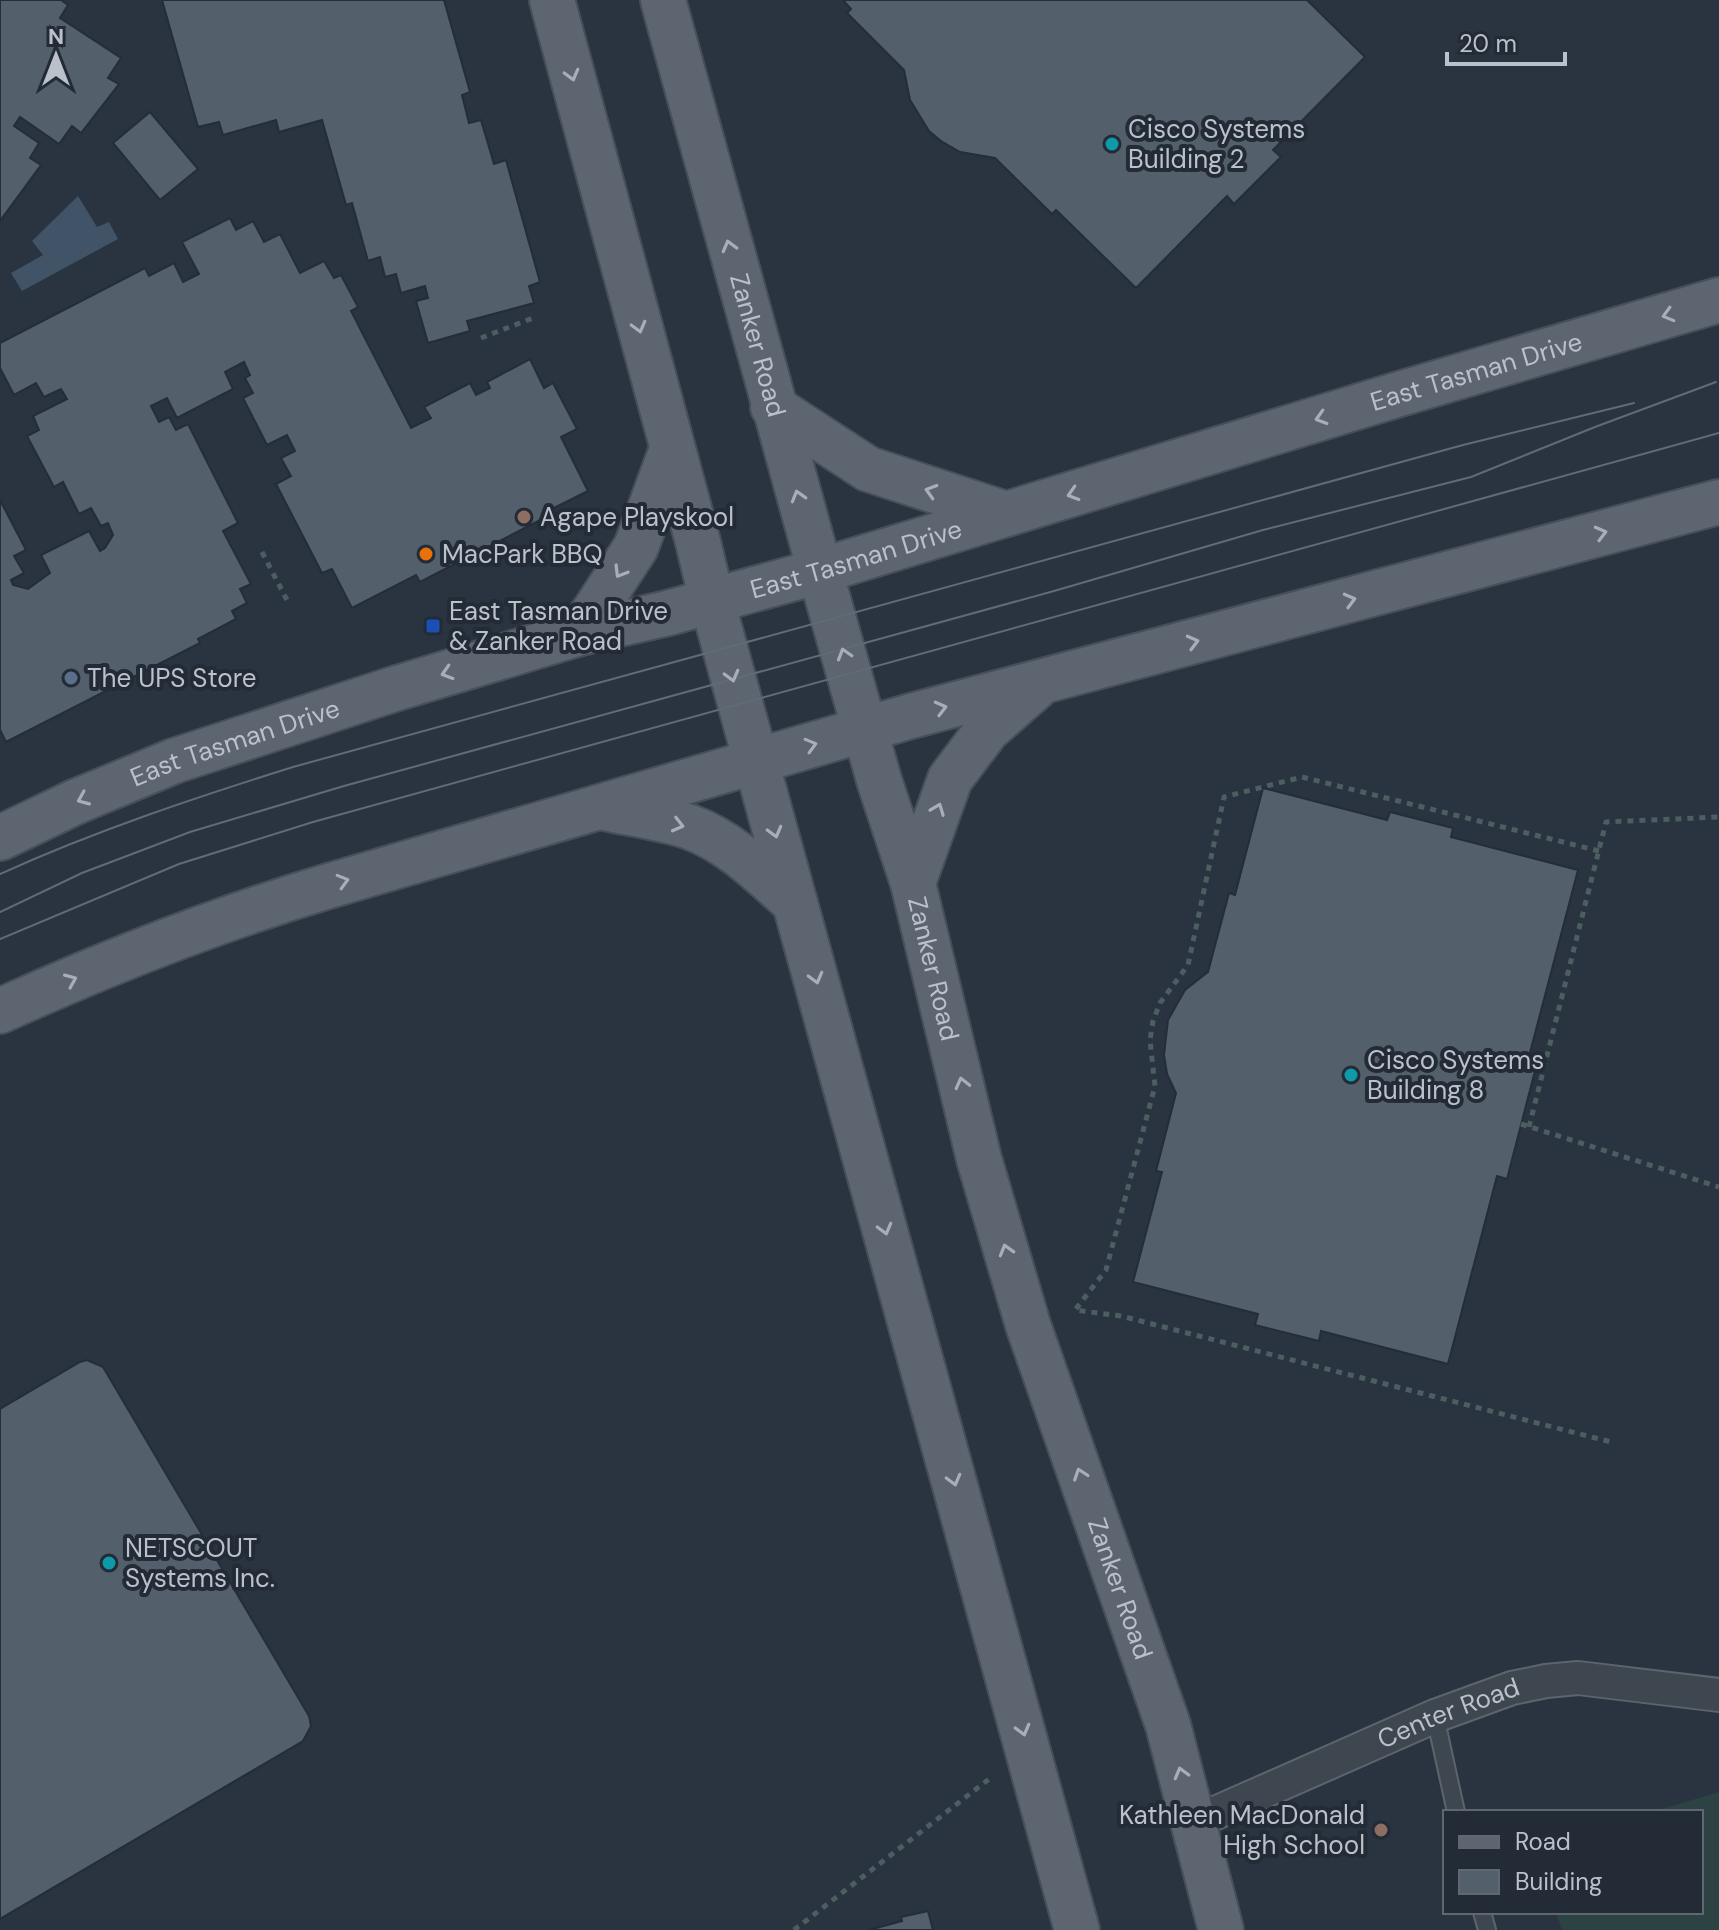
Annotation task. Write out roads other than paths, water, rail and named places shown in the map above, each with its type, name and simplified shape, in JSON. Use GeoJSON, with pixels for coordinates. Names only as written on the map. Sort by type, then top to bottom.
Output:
{"type":"FeatureCollection","features":[{"type":"Feature","properties":{"kind":"main road"},"geometry":{"type":"LineString","coordinates":[[552,0],[712,601],[1077,1930]]}},
{"type":"Feature","properties":{"kind":"main road","name":"Zanker Road"},"geometry":{"type":"LineString","coordinates":[[663,0],[773,407],[879,780],[913,883],[979,1159],[1028,1325],[1168,1725],[1221,1930]]}},
{"type":"Feature","properties":{"kind":"main road","name":"East Tasman Drive"},"geometry":{"type":"LineString","coordinates":[[0,838],[75,802],[174,761],[394,689],[580,633],[820,571],[1719,300]]}},
{"type":"Feature","properties":{"kind":"main road"},"geometry":{"type":"LineString","coordinates":[[773,407],[868,469],[1006,514]]}},
{"type":"Feature","properties":{"kind":"main road"},"geometry":{"type":"LineString","coordinates":[[580,633],[636,547],[672,449]]}},
{"type":"Feature","properties":{"kind":"main road"},"geometry":{"type":"LineString","coordinates":[[0,1011],[130,955],[268,904],[866,729],[1719,502]]}},
{"type":"Feature","properties":{"kind":"main road"},"geometry":{"type":"LineString","coordinates":[[913,883],[950,779],[987,730],[1042,681]]}},
{"type":"Feature","properties":{"kind":"main road"},"geometry":{"type":"LineString","coordinates":[[602,807],[689,827],[716,840],[742,857],[795,903]]}},
{"type":"Feature","properties":{"kind":"street","name":"Center Road"},"geometry":{"type":"LineString","coordinates":[[1195,1822],[1435,1716],[1512,1688],[1578,1678],[1719,1695]]}},
{"type":"Feature","properties":{"kind":"lane"},"geometry":{"type":"LineString","coordinates":[[1435,1716],[1456,1810]]}},
{"type":"Feature","properties":{"kind":"water"},"geometry":{"type":"Polygon","coordinates":[[[78,196],[97,227],[109,222],[118,239],[22,291],[11,273],[43,255],[32,241],[78,196]]]}},
{"type":"Feature","properties":{"kind":"tram line"},"geometry":{"type":"LineString","coordinates":[[0,912],[82,873],[190,832],[344,786],[1054,591],[1263,530],[1471,477],[1716,382]]}},
{"type":"Feature","properties":{"kind":"tram line"},"geometry":{"type":"LineString","coordinates":[[0,874],[145,816],[293,767],[1463,445],[1634,403]]}},
{"type":"Feature","properties":{"kind":"tram line"},"geometry":{"type":"LineString","coordinates":[[0,939],[179,864],[313,822],[1719,433]]}},
{"type":"Feature","properties":{"kind":"place","name":"Cisco Systems Building 2"},"geometry":{"type":"Point","coordinates":[1112,144]}},
{"type":"Feature","properties":{"kind":"place","name":"Agape Playskool"},"geometry":{"type":"Point","coordinates":[524,517]}},
{"type":"Feature","properties":{"kind":"place","name":"MacPark BBQ"},"geometry":{"type":"Point","coordinates":[426,554]}},
{"type":"Feature","properties":{"kind":"place","name":"East Tasman Drive & Zanker Road"},"geometry":{"type":"Point","coordinates":[433,626]}},
{"type":"Feature","properties":{"kind":"place","name":"The UPS Store"},"geometry":{"type":"Point","coordinates":[71,678]}},
{"type":"Feature","properties":{"kind":"place","name":"Cisco Systems Building 8"},"geometry":{"type":"Point","coordinates":[1351,1075]}},
{"type":"Feature","properties":{"kind":"place","name":"NETSCOUT Systems Inc."},"geometry":{"type":"Point","coordinates":[109,1563]}},
{"type":"Feature","properties":{"kind":"place","name":"Kathleen MacDonald High School"},"geometry":{"type":"Point","coordinates":[1381,1830]}}]}
